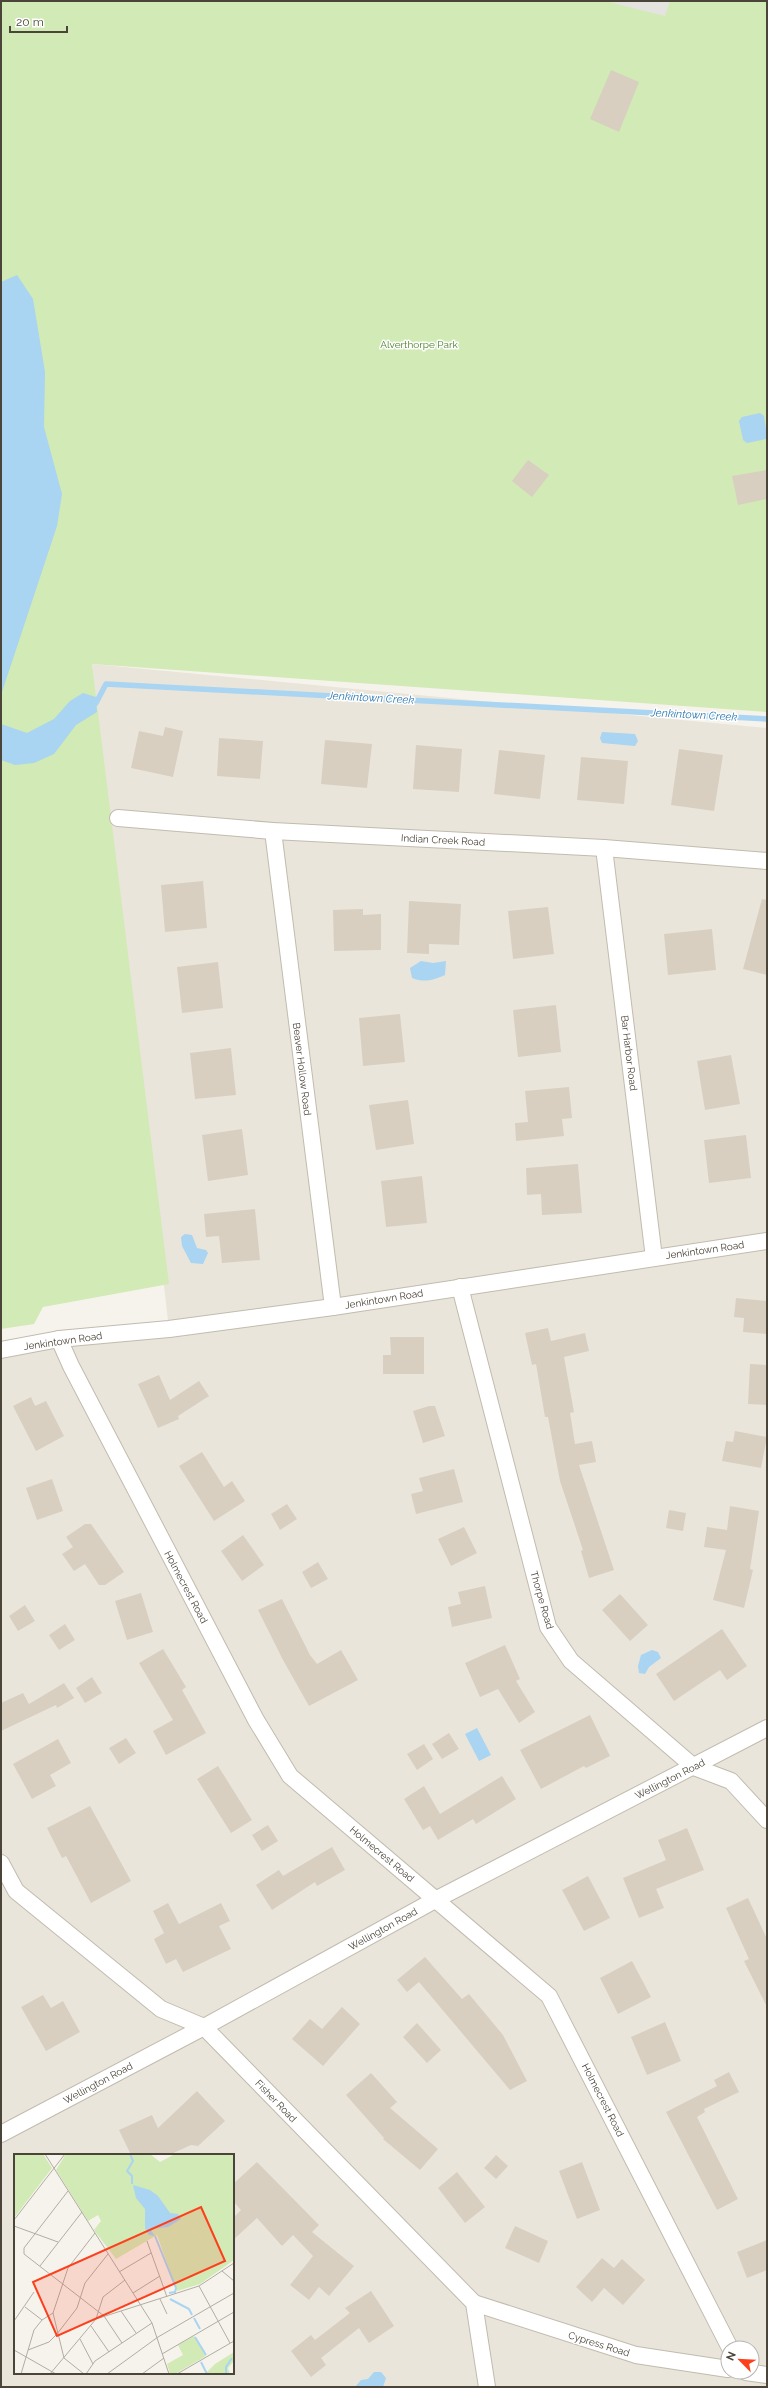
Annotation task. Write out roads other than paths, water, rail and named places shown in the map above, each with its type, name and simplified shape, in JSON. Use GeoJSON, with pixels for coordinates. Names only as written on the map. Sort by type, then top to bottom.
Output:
{"type":"FeatureCollection","features":[{"type":"Feature","properties":{"kind":"street","name":"Indian Creek Road"},"geometry":{"type":"LineString","coordinates":[[118,818],[273,831],[604,848],[767,861]]}},
{"type":"Feature","properties":{"kind":"street","name":"Beaver Hollow Road"},"geometry":{"type":"LineString","coordinates":[[273,831],[333,1307]]}},
{"type":"Feature","properties":{"kind":"street","name":"Bar Harbor Road"},"geometry":{"type":"LineString","coordinates":[[604,848],[654,1258]]}},
{"type":"Feature","properties":{"kind":"street","name":"Jenkintown Road"},"geometry":{"type":"LineString","coordinates":[[1,1350],[59,1339],[169,1329],[333,1307],[767,1241]]}},
{"type":"Feature","properties":{"kind":"street","name":"Thorpe Road"},"geometry":{"type":"LineString","coordinates":[[460,1287],[548,1627],[571,1661],[694,1767],[731,1781],[767,1820]]}},
{"type":"Feature","properties":{"kind":"street","name":"Holmecrest Road"},"geometry":{"type":"LineString","coordinates":[[59,1339],[71,1366],[256,1720],[290,1776],[549,1996],[726,2340]]}},
{"type":"Feature","properties":{"kind":"street","name":"Wellington Road"},"geometry":{"type":"LineString","coordinates":[[1,2134],[204,2027],[436,1900],[767,1728]]}},
{"type":"Feature","properties":{"kind":"street","name":"Fisher Road"},"geometry":{"type":"LineString","coordinates":[[1,1862],[16,1891],[161,2009],[204,2027],[474,2303]]}},
{"type":"Feature","properties":{"kind":"street","name":"Cypress Road"},"geometry":{"type":"LineString","coordinates":[[474,2303],[636,2355],[720,2368]]}},
{"type":"Feature","properties":{"kind":"street"},"geometry":{"type":"LineString","coordinates":[[474,2303],[487,2387]]}},
{"type":"Feature","properties":{"kind":"water"},"geometry":{"type":"Polygon","coordinates":[[[17,275],[33,299],[45,372],[44,427],[62,494],[57,526],[1,695],[1,282],[17,275]]]}},
{"type":"Feature","properties":{"kind":"water"},"geometry":{"type":"Polygon","coordinates":[[[760,413],[764,416],[767,436],[766,439],[747,443],[743,440],[739,421],[742,417],[760,413]]]}},
{"type":"Feature","properties":{"kind":"water"},"geometry":{"type":"Polygon","coordinates":[[[83,693],[96,697],[97,712],[76,725],[54,754],[34,763],[15,765],[1,760],[1,724],[27,733],[54,719],[70,701],[83,693]]]}},
{"type":"Feature","properties":{"kind":"water"},"geometry":{"type":"Polygon","coordinates":[[[602,732],[635,734],[638,741],[635,746],[602,743],[600,738],[602,732]]]}},
{"type":"Feature","properties":{"kind":"water"},"geometry":{"type":"Polygon","coordinates":[[[421,961],[433,963],[446,961],[445,975],[429,980],[412,978],[410,968],[421,961]]]}},
{"type":"Feature","properties":{"kind":"water"},"geometry":{"type":"Polygon","coordinates":[[[185,1234],[192,1235],[197,1248],[206,1250],[208,1253],[203,1264],[191,1263],[182,1246],[181,1237],[185,1234]]]}},
{"type":"Feature","properties":{"kind":"water"},"geometry":{"type":"Polygon","coordinates":[[[652,1650],[658,1652],[661,1658],[649,1667],[645,1674],[639,1673],[638,1666],[641,1655],[652,1650]]]}},
{"type":"Feature","properties":{"kind":"water"},"geometry":{"type":"Polygon","coordinates":[[[477,1728],[491,1755],[479,1761],[465,1734],[477,1728]]]}},
{"type":"Feature","properties":{"kind":"water"},"geometry":{"type":"Polygon","coordinates":[[[374,2372],[381,2372],[386,2378],[383,2387],[355,2387],[361,2380],[368,2379],[374,2372]]]}},
{"type":"Feature","properties":{"kind":"waterway","name":"Jenkintown Creek"},"geometry":{"type":"LineString","coordinates":[[91,706],[96,703],[106,684],[767,719]]}},
{"type":"Feature","properties":{"kind":"park label","name":"Alverthorpe Park"},"geometry":{"type":"Point","coordinates":[419,344]}}]}
